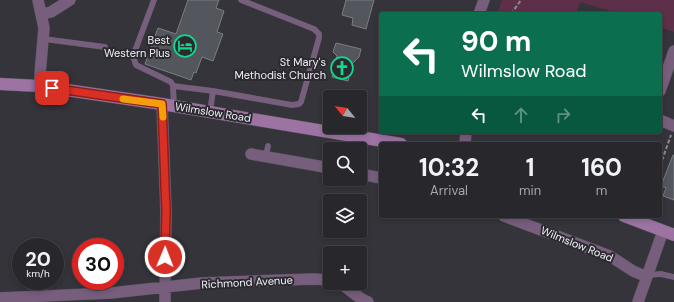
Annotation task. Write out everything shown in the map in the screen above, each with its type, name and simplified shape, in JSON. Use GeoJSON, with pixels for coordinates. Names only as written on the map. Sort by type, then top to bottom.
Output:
{"type":"FeatureCollection","features":[{"type":"Feature","properties":{"kind":"main road","name":"Wilmslow Road"},"geometry":{"type":"LineString","coordinates":[[0,84],[39,86],[168,105],[389,142]]}},
{"type":"Feature","properties":{"kind":"main road"},"geometry":{"type":"LineString","coordinates":[[629,218],[668,233]]}},
{"type":"Feature","properties":{"kind":"street"},"geometry":{"type":"LineString","coordinates":[[38,0],[42,14],[44,39],[39,86]]}},
{"type":"Feature","properties":{"kind":"street"},"geometry":{"type":"LineString","coordinates":[[42,14],[51,12],[70,0]]}},
{"type":"Feature","properties":{"kind":"street"},"geometry":{"type":"LineString","coordinates":[[480,12],[484,0]]}},
{"type":"Feature","properties":{"kind":"street"},"geometry":{"type":"LineString","coordinates":[[662,85],[674,51]]}},
{"type":"Feature","properties":{"kind":"street"},"geometry":{"type":"LineString","coordinates":[[165,302],[164,288],[168,105]]}},
{"type":"Feature","properties":{"kind":"street"},"geometry":{"type":"LineString","coordinates":[[662,121],[673,129]]}},
{"type":"Feature","properties":{"kind":"street"},"geometry":{"type":"LineString","coordinates":[[251,154],[267,151],[323,166]]}},
{"type":"Feature","properties":{"kind":"street"},"geometry":{"type":"LineString","coordinates":[[367,175],[379,178]]}},
{"type":"Feature","properties":{"kind":"street","name":"Wilmslow Road"},"geometry":{"type":"LineString","coordinates":[[509,218],[610,256],[633,271],[648,276]]}},
{"type":"Feature","properties":{"kind":"street"},"geometry":{"type":"LineString","coordinates":[[638,302],[668,233]]}},
{"type":"Feature","properties":{"kind":"street","name":"Richmond Avenue"},"geometry":{"type":"LineString","coordinates":[[0,298],[111,293],[202,283],[323,280]]}},
{"type":"Feature","properties":{"kind":"street"},"geometry":{"type":"LineString","coordinates":[[350,290],[368,302]]}},
{"type":"Feature","properties":{"kind":"lane"},"geometry":{"type":"LineString","coordinates":[[154,0],[134,56],[134,62],[136,65],[166,79],[171,82],[173,86],[213,91],[292,105],[299,104],[301,102],[319,34],[307,26],[241,0]]}},
{"type":"Feature","properties":{"kind":"lane"},"geometry":{"type":"LineString","coordinates":[[44,39],[105,47]]}},
{"type":"Feature","properties":{"kind":"lane"},"geometry":{"type":"LineString","coordinates":[[168,105],[173,86]]}},
{"type":"Feature","properties":{"kind":"lane"},"geometry":{"type":"LineString","coordinates":[[210,112],[213,91]]}},
{"type":"Feature","properties":{"kind":"lane"},"geometry":{"type":"LineString","coordinates":[[648,276],[662,274],[674,277]]}},
{"type":"Feature","properties":{"kind":"path"},"geometry":{"type":"LineString","coordinates":[[512,12],[521,0]]}},
{"type":"Feature","properties":{"kind":"path"},"geometry":{"type":"LineString","coordinates":[[662,160],[673,129]]}},
{"type":"Feature","properties":{"kind":"shaded area"},"geometry":{"type":"Polygon","coordinates":[[[502,0],[674,0],[674,32],[662,28],[662,12],[613,12],[580,2],[577,12],[498,12],[502,0]]]}},
{"type":"Feature","properties":{"kind":"building","name":"Best Western Plus"},"geometry":{"type":"Polygon","coordinates":[[[188,0],[219,0],[216,8],[224,11],[217,32],[223,34],[213,61],[202,57],[196,73],[194,72],[191,80],[145,64],[158,28],[176,34],[188,0]]]}},
{"type":"Feature","properties":{"kind":"building"},"geometry":{"type":"Polygon","coordinates":[[[346,0],[374,0],[366,29],[352,25],[353,18],[342,15],[346,0]]]}},
{"type":"Feature","properties":{"kind":"building","name":"St Mary's Methodist Church"},"geometry":{"type":"Polygon","coordinates":[[[336,43],[361,49],[359,57],[352,64],[348,81],[332,77],[337,56],[333,52],[336,43]]]}},
{"type":"Feature","properties":{"kind":"building"},"geometry":{"type":"Polygon","coordinates":[[[674,155],[674,200],[663,196],[666,188],[662,186],[674,155]]]}},
{"type":"Feature","properties":{"kind":"slow traffic"},"geometry":{"type":"LineString","coordinates":[[123,99],[162,104],[163,117]]}},
{"type":"Feature","properties":{"kind":"place","name":"Best Western Plus"},"geometry":{"type":"Point","coordinates":[185,46]}},
{"type":"Feature","properties":{"kind":"place","name":"St Mary's Methodist Church"},"geometry":{"type":"Point","coordinates":[342,68]}},
{"type":"Feature","properties":{"kind":"route"},"geometry":{"type":"LineString","coordinates":[[52,88],[162,104],[166,211],[165,257]]}}]}
